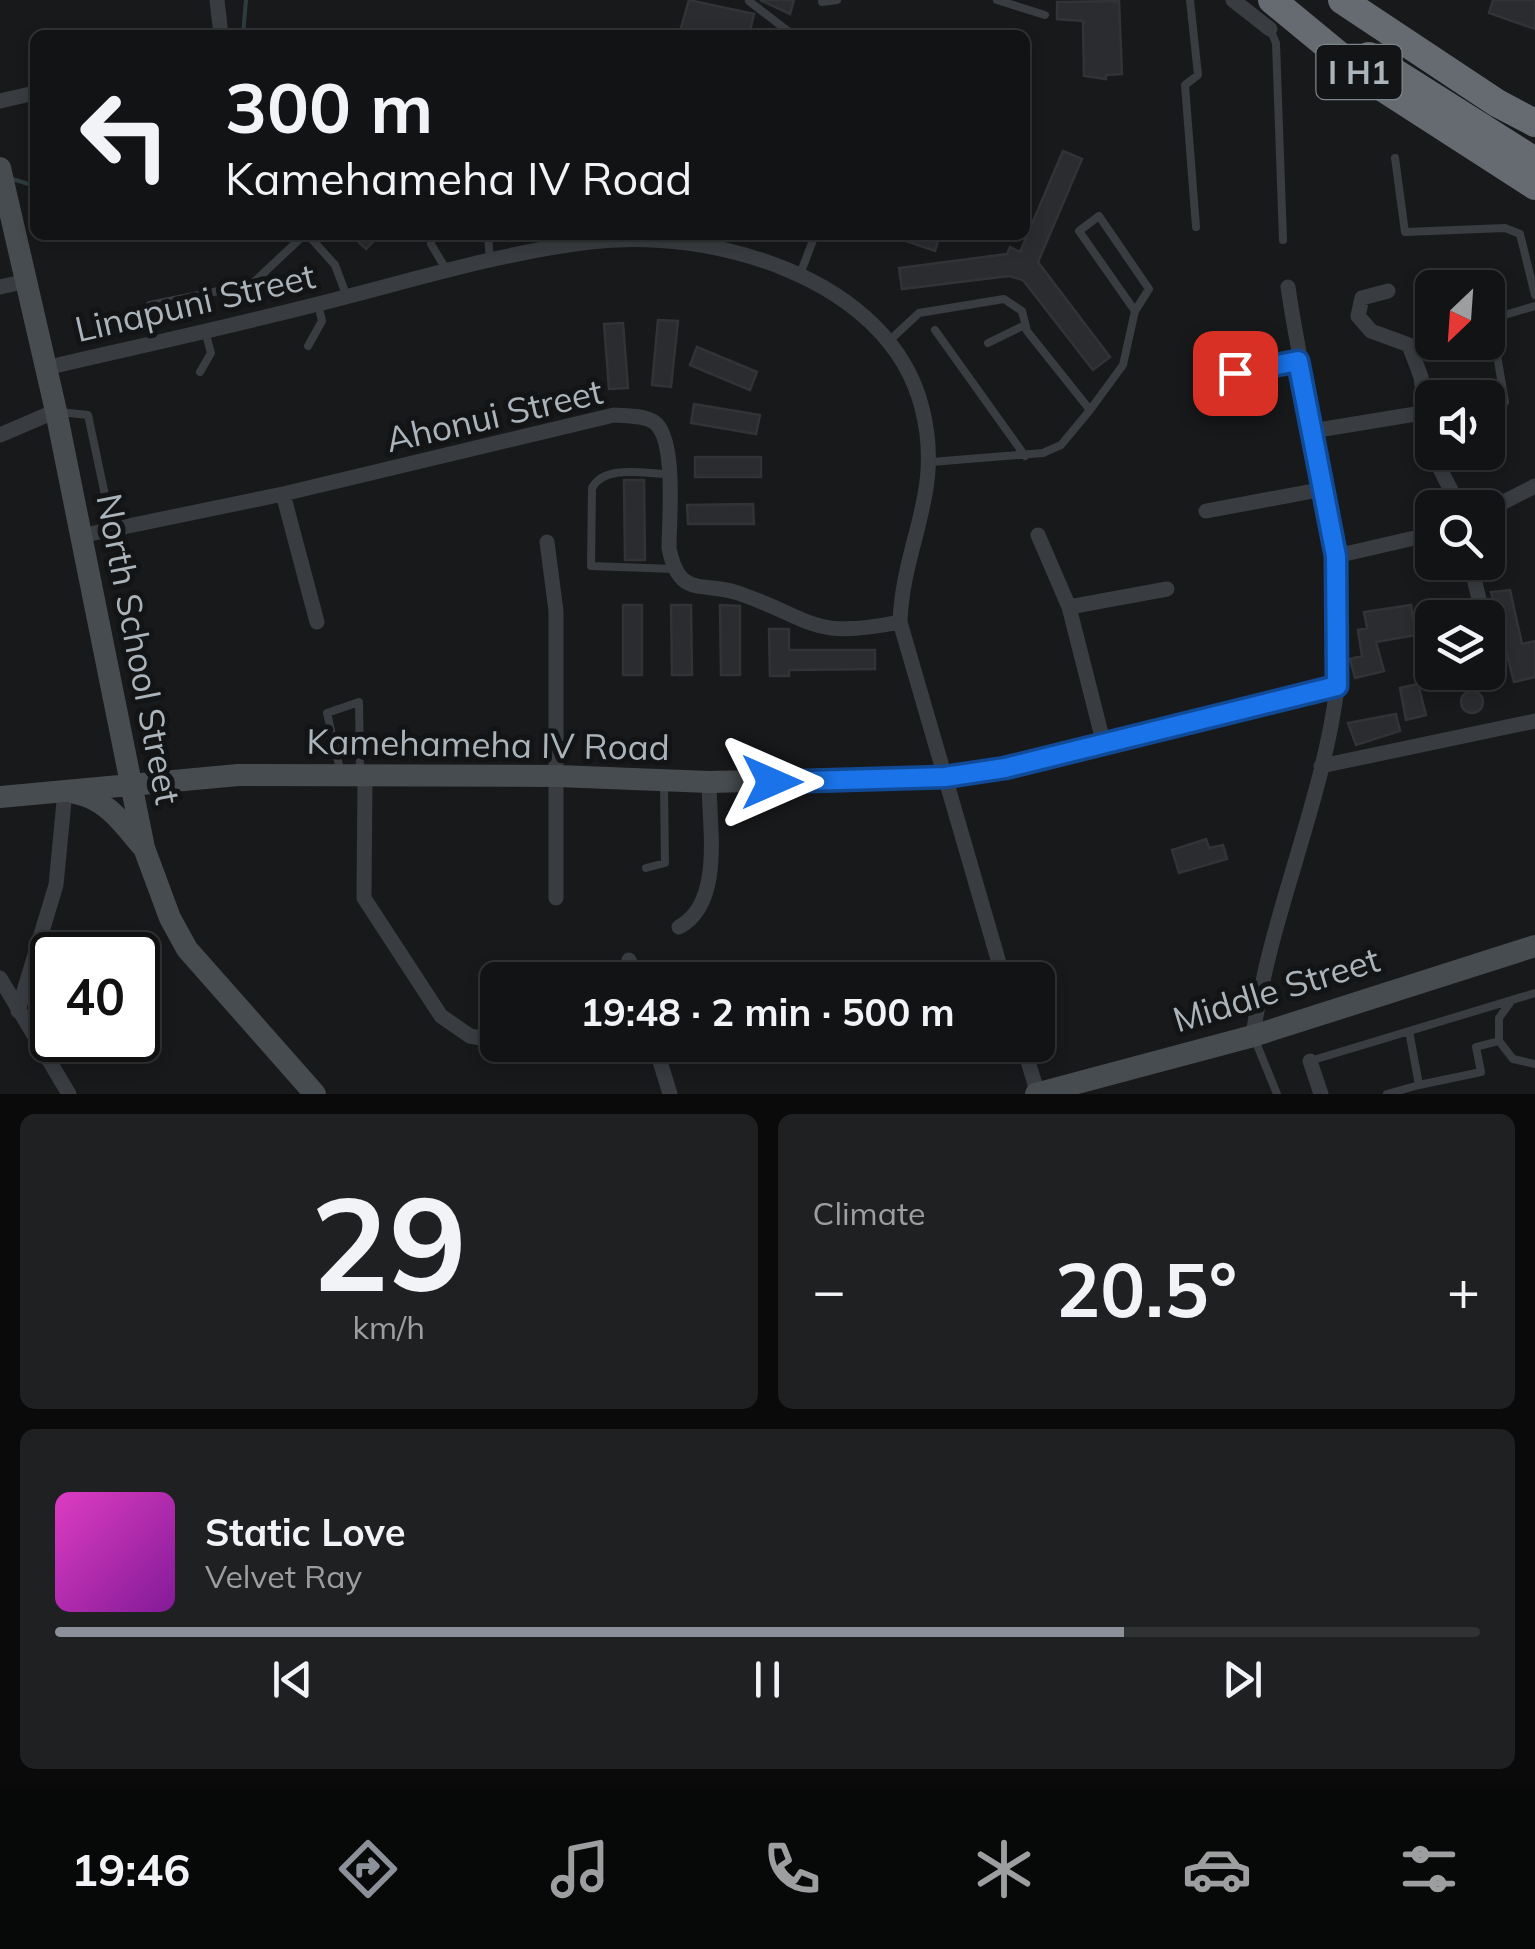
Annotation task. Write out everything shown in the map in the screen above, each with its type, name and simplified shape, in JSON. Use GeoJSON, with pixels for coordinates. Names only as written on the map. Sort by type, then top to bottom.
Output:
{"type":"FeatureCollection","features":[{"type":"Feature","properties":{"kind":"highway","name":"I H1"},"geometry":{"type":"LineString","coordinates":[[1272,0],[1363,75],[1535,186]]}},
{"type":"Feature","properties":{"kind":"highway"},"geometry":{"type":"LineString","coordinates":[[1290,0],[1351,45],[1535,162]]}},
{"type":"Feature","properties":{"kind":"highway","name":"I H1"},"geometry":{"type":"LineString","coordinates":[[1342,0],[1535,126]]}},
{"type":"Feature","properties":{"kind":"highway"},"geometry":{"type":"LineString","coordinates":[[1453,136],[1535,198]]}},
{"type":"Feature","properties":{"kind":"main road","name":"North School Street"},"geometry":{"type":"LineString","coordinates":[[0,168],[56,411],[144,848],[187,949],[315,1094]]}},
{"type":"Feature","properties":{"kind":"main road","name":"Kamehameha IV Road"},"geometry":{"type":"LineString","coordinates":[[0,797],[238,775],[558,776],[709,782],[945,777],[1005,768],[1337,686]]}},
{"type":"Feature","properties":{"kind":"main road"},"geometry":{"type":"LineString","coordinates":[[65,791],[91,796],[110,808],[144,848]]}},
{"type":"Feature","properties":{"kind":"main road","name":"Middle Street"},"geometry":{"type":"LineString","coordinates":[[1037,1094],[1253,1036],[1535,946]]}},
{"type":"Feature","properties":{"kind":"street"},"geometry":{"type":"LineString","coordinates":[[217,0],[220,30]]}},
{"type":"Feature","properties":{"kind":"street"},"geometry":{"type":"LineString","coordinates":[[1233,0],[1270,29]]}},
{"type":"Feature","properties":{"kind":"street"},"geometry":{"type":"LineString","coordinates":[[0,101],[30,94]]}},
{"type":"Feature","properties":{"kind":"street","name":"Linapuni Street"},"geometry":{"type":"LineString","coordinates":[[45,368],[490,262],[606,240]]}},
{"type":"Feature","properties":{"kind":"street","name":"Linapuni Street"},"geometry":{"type":"LineString","coordinates":[[641,240],[705,246],[798,276],[858,310],[890,340],[922,406],[931,462],[923,512],[902,588],[900,622],[999,962]]}},
{"type":"Feature","properties":{"kind":"street"},"geometry":{"type":"LineString","coordinates":[[0,287],[27,280]]}},
{"type":"Feature","properties":{"kind":"street"},"geometry":{"type":"LineString","coordinates":[[1253,1036],[1260,984],[1321,766],[1337,686],[1336,556],[1298,361],[1288,288]]}},
{"type":"Feature","properties":{"kind":"street"},"geometry":{"type":"LineString","coordinates":[[1388,290],[1362,298],[1358,316],[1370,331],[1410,345],[1419,380]]}},
{"type":"Feature","properties":{"kind":"street"},"geometry":{"type":"LineString","coordinates":[[1204,378],[1298,361]]}},
{"type":"Feature","properties":{"kind":"street"},"geometry":{"type":"LineString","coordinates":[[0,435],[56,411]]}},
{"type":"Feature","properties":{"kind":"street"},"geometry":{"type":"LineString","coordinates":[[1312,431],[1415,414]]}},
{"type":"Feature","properties":{"kind":"street","name":"Ahonui Street"},"geometry":{"type":"LineString","coordinates":[[80,536],[283,494],[614,415],[654,422],[666,439],[669,548],[675,569]]}},
{"type":"Feature","properties":{"kind":"street"},"geometry":{"type":"LineString","coordinates":[[1505,501],[1535,486]]}},
{"type":"Feature","properties":{"kind":"street"},"geometry":{"type":"LineString","coordinates":[[1206,510],[1324,489]]}},
{"type":"Feature","properties":{"kind":"street"},"geometry":{"type":"LineString","coordinates":[[283,494],[317,622]]}},
{"type":"Feature","properties":{"kind":"street"},"geometry":{"type":"LineString","coordinates":[[1038,535],[1069,607],[1103,741]]}},
{"type":"Feature","properties":{"kind":"street"},"geometry":{"type":"LineString","coordinates":[[1336,556],[1415,538]]}},
{"type":"Feature","properties":{"kind":"street"},"geometry":{"type":"LineString","coordinates":[[547,542],[556,611],[556,898]]}},
{"type":"Feature","properties":{"kind":"street"},"geometry":{"type":"LineString","coordinates":[[675,569],[684,582],[702,590],[734,592],[818,629],[849,632],[900,622]]}},
{"type":"Feature","properties":{"kind":"street"},"geometry":{"type":"LineString","coordinates":[[1069,607],[1168,589]]}},
{"type":"Feature","properties":{"kind":"street"},"geometry":{"type":"LineString","coordinates":[[1321,766],[1535,721]]}},
{"type":"Feature","properties":{"kind":"street"},"geometry":{"type":"LineString","coordinates":[[355,777],[364,898],[441,1016],[470,1036],[480,1038]]}},
{"type":"Feature","properties":{"kind":"street"},"geometry":{"type":"LineString","coordinates":[[679,927],[700,909],[708,891],[709,782]]}},
{"type":"Feature","properties":{"kind":"street"},"geometry":{"type":"LineString","coordinates":[[18,1011],[56,885],[65,791]]}},
{"type":"Feature","properties":{"kind":"street"},"geometry":{"type":"LineString","coordinates":[[0,978],[69,1094]]}},
{"type":"Feature","properties":{"kind":"street"},"geometry":{"type":"LineString","coordinates":[[1310,1061],[1321,1094]]}},
{"type":"Feature","properties":{"kind":"street"},"geometry":{"type":"LineString","coordinates":[[660,1062],[670,1094]]}},
{"type":"Feature","properties":{"kind":"street"},"geometry":{"type":"LineString","coordinates":[[1029,1062],[1037,1094]]}},
{"type":"Feature","properties":{"kind":"lane"},"geometry":{"type":"LineString","coordinates":[[749,0],[787,30]]}},
{"type":"Feature","properties":{"kind":"lane"},"geometry":{"type":"LineString","coordinates":[[822,2],[837,0]]}},
{"type":"Feature","properties":{"kind":"lane"},"geometry":{"type":"LineString","coordinates":[[998,0],[1045,16]]}},
{"type":"Feature","properties":{"kind":"lane"},"geometry":{"type":"LineString","coordinates":[[1190,0],[1198,75],[1184,84],[1196,227]]}},
{"type":"Feature","properties":{"kind":"lane"},"geometry":{"type":"LineString","coordinates":[[1270,29],[1276,43],[1282,240]]}},
{"type":"Feature","properties":{"kind":"lane"},"geometry":{"type":"LineString","coordinates":[[1395,158],[1405,232],[1505,228],[1520,234],[1535,296]]}},
{"type":"Feature","properties":{"kind":"lane"},"geometry":{"type":"LineString","coordinates":[[931,462],[1025,456],[1061,444],[1123,365],[1135,310],[1149,289],[1098,216],[1079,231],[1135,310]]}},
{"type":"Feature","properties":{"kind":"lane"},"geometry":{"type":"LineString","coordinates":[[150,305],[252,284],[300,240]]}},
{"type":"Feature","properties":{"kind":"lane"},"geometry":{"type":"LineString","coordinates":[[311,240],[335,264],[346,296]]}},
{"type":"Feature","properties":{"kind":"lane"},"geometry":{"type":"LineString","coordinates":[[431,240],[447,272]]}},
{"type":"Feature","properties":{"kind":"lane"},"geometry":{"type":"LineString","coordinates":[[488,240],[490,262]]}},
{"type":"Feature","properties":{"kind":"lane"},"geometry":{"type":"LineString","coordinates":[[798,276],[813,240]]}},
{"type":"Feature","properties":{"kind":"lane"},"geometry":{"type":"LineString","coordinates":[[890,340],[919,313],[1004,299],[1022,311],[1024,325],[1090,410]]}},
{"type":"Feature","properties":{"kind":"lane"},"geometry":{"type":"LineString","coordinates":[[308,346],[322,321],[318,304]]}},
{"type":"Feature","properties":{"kind":"lane"},"geometry":{"type":"LineString","coordinates":[[1501,380],[1492,326],[1501,316],[1535,306]]}},
{"type":"Feature","properties":{"kind":"lane"},"geometry":{"type":"LineString","coordinates":[[988,343],[1024,325]]}},
{"type":"Feature","properties":{"kind":"lane"},"geometry":{"type":"LineString","coordinates":[[934,330],[1025,456]]}},
{"type":"Feature","properties":{"kind":"lane"},"geometry":{"type":"LineString","coordinates":[[200,372],[210,353],[205,331]]}},
{"type":"Feature","properties":{"kind":"lane"},"geometry":{"type":"LineString","coordinates":[[56,411],[88,414],[112,528]]}},
{"type":"Feature","properties":{"kind":"lane"},"geometry":{"type":"LineString","coordinates":[[669,474],[608,473],[596,480],[592,488],[591,566],[675,569]]}},
{"type":"Feature","properties":{"kind":"lane"},"geometry":{"type":"LineString","coordinates":[[359,702],[355,777],[327,713],[359,702]]}},
{"type":"Feature","properties":{"kind":"lane"},"geometry":{"type":"LineString","coordinates":[[646,868],[665,863],[664,780]]}},
{"type":"Feature","properties":{"kind":"lane"},"geometry":{"type":"LineString","coordinates":[[1310,1061],[1535,993]]}},
{"type":"Feature","properties":{"kind":"lane"},"geometry":{"type":"LineString","coordinates":[[1513,999],[1499,1018],[1499,1041],[1513,1059],[1535,1064]]}},
{"type":"Feature","properties":{"kind":"lane"},"geometry":{"type":"LineString","coordinates":[[1409,1030],[1419,1085]]}},
{"type":"Feature","properties":{"kind":"lane"},"geometry":{"type":"LineString","coordinates":[[1253,1036],[1276,1094]]}},
{"type":"Feature","properties":{"kind":"lane"},"geometry":{"type":"LineString","coordinates":[[1387,1094],[1481,1072],[1476,1047],[1499,1041]]}},
{"type":"Feature","properties":{"kind":"building"},"geometry":{"type":"Polygon","coordinates":[[[689,0],[754,14],[750,30],[680,30],[689,0]]]}},
{"type":"Feature","properties":{"kind":"building"},"geometry":{"type":"Polygon","coordinates":[[[760,0],[794,0],[790,14],[760,0]]]}},
{"type":"Feature","properties":{"kind":"building"},"geometry":{"type":"Polygon","coordinates":[[[1493,0],[1535,0],[1535,29],[1489,13],[1493,0]]]}},
{"type":"Feature","properties":{"kind":"building"},"geometry":{"type":"Polygon","coordinates":[[[1119,1],[1122,74],[1106,75],[1106,79],[1084,76],[1083,21],[1057,19],[1057,2],[1119,1]]]}},
{"type":"Feature","properties":{"kind":"building"},"geometry":{"type":"Polygon","coordinates":[[[1063,151],[1082,159],[1038,262],[1110,357],[1093,370],[1023,280],[1009,276],[902,289],[899,268],[1007,254],[1010,247],[1020,252],[1025,240],[1030,240],[1030,229],[1063,151]]]}},
{"type":"Feature","properties":{"kind":"building"},"geometry":{"type":"Polygon","coordinates":[[[356,240],[375,240],[366,249],[356,240]]]}},
{"type":"Feature","properties":{"kind":"building"},"geometry":{"type":"Polygon","coordinates":[[[903,240],[938,240],[935,251],[903,240]]]}},
{"type":"Feature","properties":{"kind":"building"},"geometry":{"type":"Polygon","coordinates":[[[658,320],[678,321],[671,387],[652,385],[658,320]]]}},
{"type":"Feature","properties":{"kind":"building"},"geometry":{"type":"Polygon","coordinates":[[[623,323],[628,388],[609,389],[604,324],[623,323]]]}},
{"type":"Feature","properties":{"kind":"building"},"geometry":{"type":"Polygon","coordinates":[[[697,347],[757,372],[750,390],[690,365],[697,347]]]}},
{"type":"Feature","properties":{"kind":"building"},"geometry":{"type":"Polygon","coordinates":[[[694,404],[760,415],[756,434],[691,423],[694,404]]]}},
{"type":"Feature","properties":{"kind":"building"},"geometry":{"type":"Polygon","coordinates":[[[695,457],[761,457],[761,477],[695,477],[695,457]]]}},
{"type":"Feature","properties":{"kind":"building"},"geometry":{"type":"Polygon","coordinates":[[[624,480],[644,480],[645,560],[625,560],[624,480]]]}},
{"type":"Feature","properties":{"kind":"building"},"geometry":{"type":"Polygon","coordinates":[[[753,504],[754,524],[688,524],[687,505],[753,504]]]}},
{"type":"Feature","properties":{"kind":"building"},"geometry":{"type":"Polygon","coordinates":[[[1510,590],[1522,644],[1535,641],[1535,677],[1514,682],[1505,647],[1505,600],[1493,600],[1491,592],[1510,590]]]}},
{"type":"Feature","properties":{"kind":"building"},"geometry":{"type":"Polygon","coordinates":[[[623,605],[642,605],[642,675],[623,675],[623,605]]]}},
{"type":"Feature","properties":{"kind":"building"},"geometry":{"type":"Polygon","coordinates":[[[671,605],[691,605],[692,675],[672,675],[671,605]]]}},
{"type":"Feature","properties":{"kind":"building"},"geometry":{"type":"Polygon","coordinates":[[[720,605],[740,606],[740,675],[721,675],[720,605]]]}},
{"type":"Feature","properties":{"kind":"building"},"geometry":{"type":"Polygon","coordinates":[[[1411,605],[1415,635],[1376,642],[1384,671],[1355,678],[1350,659],[1362,656],[1358,630],[1367,628],[1364,612],[1411,605]]]}},
{"type":"Feature","properties":{"kind":"building"},"geometry":{"type":"Polygon","coordinates":[[[769,629],[789,629],[789,650],[875,650],[875,669],[789,670],[789,676],[770,676],[769,629]]]}},
{"type":"Feature","properties":{"kind":"building"},"geometry":{"type":"Polygon","coordinates":[[[1415,685],[1426,715],[1406,720],[1400,688],[1415,685]]]}},
{"type":"Feature","properties":{"kind":"building"},"geometry":{"type":"Polygon","coordinates":[[[1472,691],[1480,694],[1480,710],[1472,713],[1464,710],[1461,702],[1464,694],[1472,691]]]}},
{"type":"Feature","properties":{"kind":"building"},"geometry":{"type":"Polygon","coordinates":[[[1396,714],[1400,731],[1356,745],[1348,723],[1396,714]]]}},
{"type":"Feature","properties":{"kind":"building"},"geometry":{"type":"Polygon","coordinates":[[[1206,839],[1209,848],[1223,845],[1227,859],[1179,873],[1172,850],[1206,839]]]}},
{"type":"Feature","properties":{"kind":"waterway"},"geometry":{"type":"LineString","coordinates":[[243,30],[246,0]]}},
{"type":"Feature","properties":{"kind":"waterway"},"geometry":{"type":"LineString","coordinates":[[9,178],[30,184]]}},
{"type":"Feature","properties":{"kind":"route"},"geometry":{"type":"LineString","coordinates":[[772,782],[945,777],[1005,768],[1337,686],[1336,556],[1298,361],[1235,373]]}}]}
